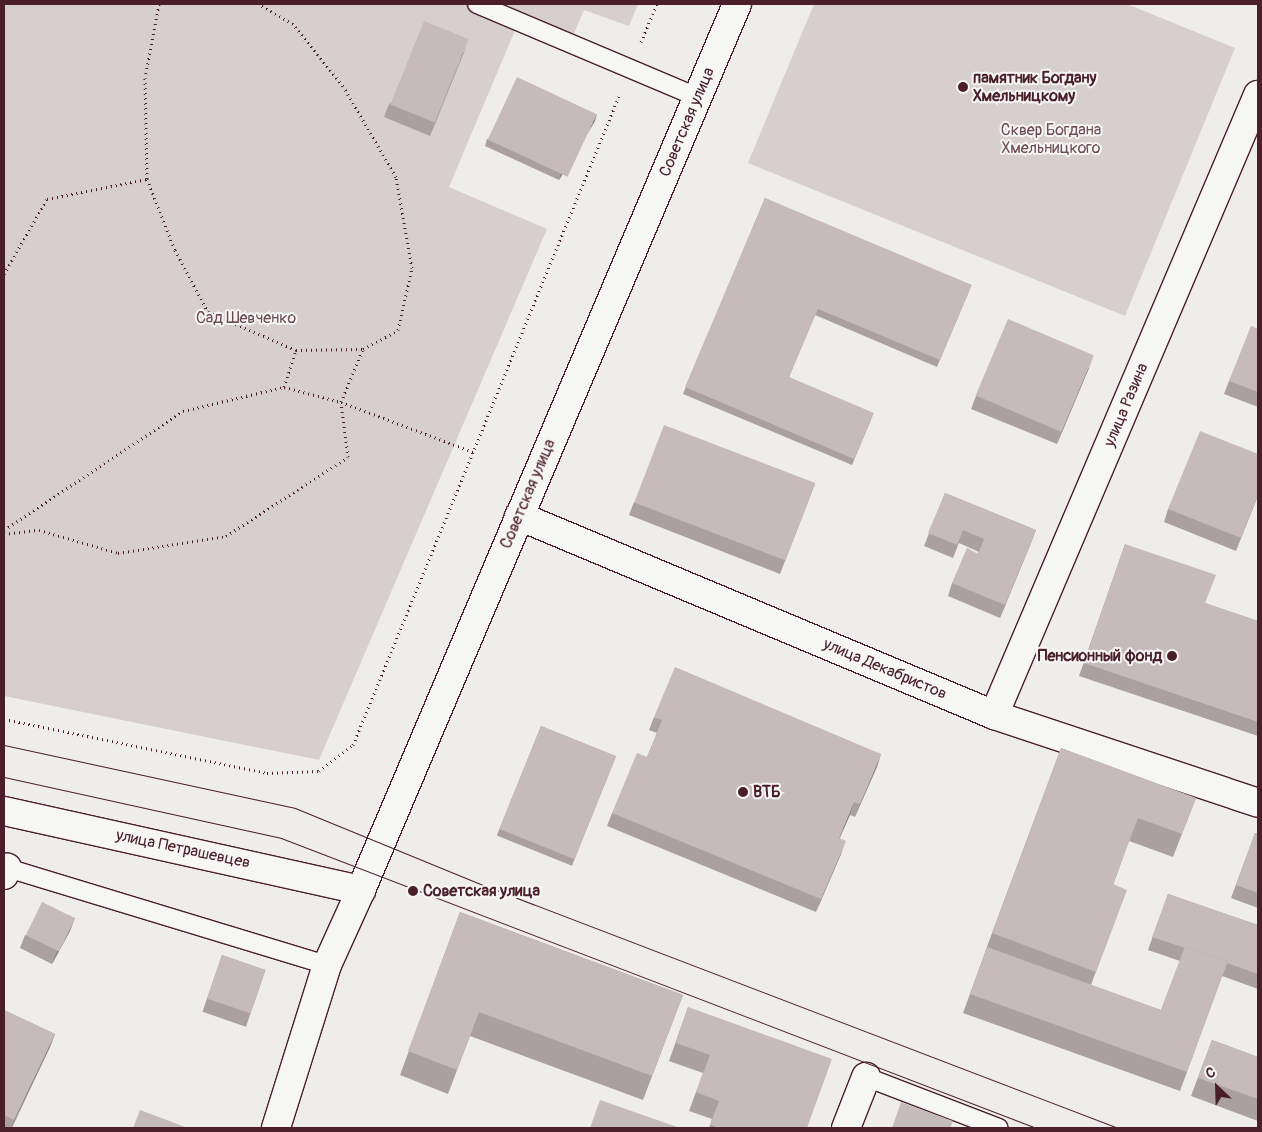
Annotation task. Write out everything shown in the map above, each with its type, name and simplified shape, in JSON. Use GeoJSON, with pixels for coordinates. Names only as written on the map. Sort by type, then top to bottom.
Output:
{"type":"FeatureCollection","features":[{"type":"Feature","properties":{"kind":"street","name":"Советская улица"},"geometry":{"type":"LineString","coordinates":[[276,1128],[327,965],[361,890],[518,516],[738,4]]}},
{"type":"Feature","properties":{"kind":"street","name":"улица Разина"},"geometry":{"type":"LineString","coordinates":[[994,715],[1258,96]]}},
{"type":"Feature","properties":{"kind":"street","name":"улица Декабристов"},"geometry":{"type":"LineString","coordinates":[[518,516],[994,715],[1258,803]]}},
{"type":"Feature","properties":{"kind":"street","name":"улица Петрашевцев"},"geometry":{"type":"LineString","coordinates":[[4,811],[361,890]]}},
{"type":"Feature","properties":{"kind":"street"},"geometry":{"type":"LineString","coordinates":[[846,1128],[866,1077]]}},
{"type":"Feature","properties":{"kind":"lane"},"geometry":{"type":"LineString","coordinates":[[477,4],[697,97]]}},
{"type":"Feature","properties":{"kind":"lane"},"geometry":{"type":"LineString","coordinates":[[5,870],[327,965]]}},
{"type":"Feature","properties":{"kind":"lane"},"geometry":{"type":"LineString","coordinates":[[866,1077],[999,1128]]}},
{"type":"Feature","properties":{"kind":"path"},"geometry":{"type":"LineString","coordinates":[[159,4],[145,78],[148,179],[175,250],[208,312],[296,350],[364,349],[398,330],[412,268],[396,177],[343,86],[293,24],[259,4]]}},
{"type":"Feature","properties":{"kind":"path"},"geometry":{"type":"LineString","coordinates":[[4,718],[266,773],[319,771],[353,745],[476,453],[657,4]]}},
{"type":"Feature","properties":{"kind":"path"},"geometry":{"type":"LineString","coordinates":[[4,274],[47,199],[148,179]]}},
{"type":"Feature","properties":{"kind":"path"},"geometry":{"type":"LineString","coordinates":[[4,534],[39,530],[118,553],[226,536],[348,457],[342,402],[364,349]]}},
{"type":"Feature","properties":{"kind":"path"},"geometry":{"type":"LineString","coordinates":[[284,387],[296,350]]}},
{"type":"Feature","properties":{"kind":"path"},"geometry":{"type":"LineString","coordinates":[[4,530],[183,411],[284,387],[342,402],[476,453]]}},
{"type":"Feature","properties":{"kind":"green space","name":"Сад Шевченко"},"geometry":{"type":"Polygon","coordinates":[[[4,4],[638,4],[629,26],[584,10],[572,38],[519,21],[449,187],[547,229],[319,760],[4,696],[4,4]]]}},
{"type":"Feature","properties":{"kind":"green space","name":"Сквер Богдана Хмельницкого"},"geometry":{"type":"Polygon","coordinates":[[[814,4],[1127,4],[1235,48],[1125,316],[748,163],[814,4]]]}},
{"type":"Feature","properties":{"kind":"building"},"geometry":{"type":"Polygon","coordinates":[[[424,21],[469,39],[435,122],[390,104],[424,21]]]}},
{"type":"Feature","properties":{"kind":"building"},"geometry":{"type":"Polygon","coordinates":[[[517,77],[597,114],[568,177],[488,140],[517,77]]]}},
{"type":"Feature","properties":{"kind":"building"},"geometry":{"type":"Polygon","coordinates":[[[765,198],[972,285],[940,360],[818,309],[789,377],[874,413],[854,459],[685,387],[765,198]]]}},
{"type":"Feature","properties":{"kind":"building"},"geometry":{"type":"Polygon","coordinates":[[[1008,319],[1094,355],[1061,432],[976,395],[1008,319]]]}},
{"type":"Feature","properties":{"kind":"building"},"geometry":{"type":"Polygon","coordinates":[[[1251,326],[1258,329],[1258,392],[1229,381],[1251,326]]]}},
{"type":"Feature","properties":{"kind":"building"},"geometry":{"type":"Polygon","coordinates":[[[664,425],[815,483],[785,561],[634,502],[664,425]]]}},
{"type":"Feature","properties":{"kind":"building"},"geometry":{"type":"Polygon","coordinates":[[[1200,431],[1258,454],[1258,495],[1241,538],[1168,509],[1200,431]]]}},
{"type":"Feature","properties":{"kind":"building"},"geometry":{"type":"Polygon","coordinates":[[[945,493],[1036,530],[1005,605],[952,583],[967,548],[978,554],[984,539],[963,530],[957,545],[928,533],[945,493]]]}},
{"type":"Feature","properties":{"kind":"building","name":"Пенсионный фонд"},"geometry":{"type":"Polygon","coordinates":[[[1125,544],[1216,575],[1205,603],[1258,621],[1258,722],[1084,663],[1125,544]]]}},
{"type":"Feature","properties":{"kind":"building","name":"ВТБ"},"geometry":{"type":"Polygon","coordinates":[[[675,667],[881,754],[860,804],[854,802],[839,838],[846,841],[821,899],[612,813],[637,753],[647,757],[662,720],[654,717],[675,667]]]}},
{"type":"Feature","properties":{"kind":"building"},"geometry":{"type":"Polygon","coordinates":[[[541,726],[616,756],[575,859],[499,829],[541,726]]]}},
{"type":"Feature","properties":{"kind":"building"},"geometry":{"type":"Polygon","coordinates":[[[1061,748],[1196,798],[1182,834],[1138,818],[1113,884],[1127,890],[1096,972],[992,933],[1061,748]]]}},
{"type":"Feature","properties":{"kind":"building"},"geometry":{"type":"Polygon","coordinates":[[[1255,833],[1258,834],[1258,893],[1236,885],[1255,833]]]}},
{"type":"Feature","properties":{"kind":"building"},"geometry":{"type":"Polygon","coordinates":[[[1168,894],[1258,925],[1258,974],[1227,963],[1228,961],[1152,937],[1168,894]]]}},
{"type":"Feature","properties":{"kind":"building"},"geometry":{"type":"Polygon","coordinates":[[[42,902],[75,918],[59,951],[26,935],[42,902]]]}},
{"type":"Feature","properties":{"kind":"building"},"geometry":{"type":"Polygon","coordinates":[[[460,912],[683,995],[652,1076],[479,1012],[457,1070],[408,1051],[460,912]]]}},
{"type":"Feature","properties":{"kind":"building"},"geometry":{"type":"Polygon","coordinates":[[[1185,946],[1228,961],[1187,1072],[970,994],[987,947],[1161,1010],[1185,946]]]}},
{"type":"Feature","properties":{"kind":"building"},"geometry":{"type":"Polygon","coordinates":[[[222,955],[265,970],[251,1013],[207,998],[222,955]]]}},
{"type":"Feature","properties":{"kind":"building"},"geometry":{"type":"Polygon","coordinates":[[[688,1007],[832,1059],[807,1128],[719,1128],[710,1125],[719,1101],[696,1092],[710,1055],[676,1043],[688,1007]]]}},
{"type":"Feature","properties":{"kind":"building"},"geometry":{"type":"Polygon","coordinates":[[[4,1010],[55,1034],[14,1120],[4,1115],[4,1010]]]}},
{"type":"Feature","properties":{"kind":"building"},"geometry":{"type":"Polygon","coordinates":[[[1212,1040],[1258,1057],[1258,1099],[1198,1078],[1212,1040]]]}},
{"type":"Feature","properties":{"kind":"building"},"geometry":{"type":"Polygon","coordinates":[[[600,1100],[677,1127],[590,1128],[600,1100]]]}},
{"type":"Feature","properties":{"kind":"building"},"geometry":{"type":"Polygon","coordinates":[[[901,1102],[953,1121],[950,1128],[892,1128],[901,1102]]]}},
{"type":"Feature","properties":{"kind":"building"},"geometry":{"type":"Polygon","coordinates":[[[140,1110],[188,1128],[133,1128],[140,1110]]]}},
{"type":"Feature","properties":{"kind":"tram line"},"geometry":{"type":"LineString","coordinates":[[4,745],[295,808],[483,885],[1118,1128]]}},
{"type":"Feature","properties":{"kind":"tram line"},"geometry":{"type":"LineString","coordinates":[[4,777],[281,838],[1036,1128]]}},
{"type":"Feature","properties":{"kind":"place","name":"памятник Богдану Хмельницкому"},"geometry":{"type":"Point","coordinates":[963,87]}},
{"type":"Feature","properties":{"kind":"place","name":"Пенсионный фонд"},"geometry":{"type":"Point","coordinates":[1172,656]}},
{"type":"Feature","properties":{"kind":"place","name":"ВТБ"},"geometry":{"type":"Point","coordinates":[743,792]}},
{"type":"Feature","properties":{"kind":"place","name":"Советская улица"},"geometry":{"type":"Point","coordinates":[413,891]}}]}
